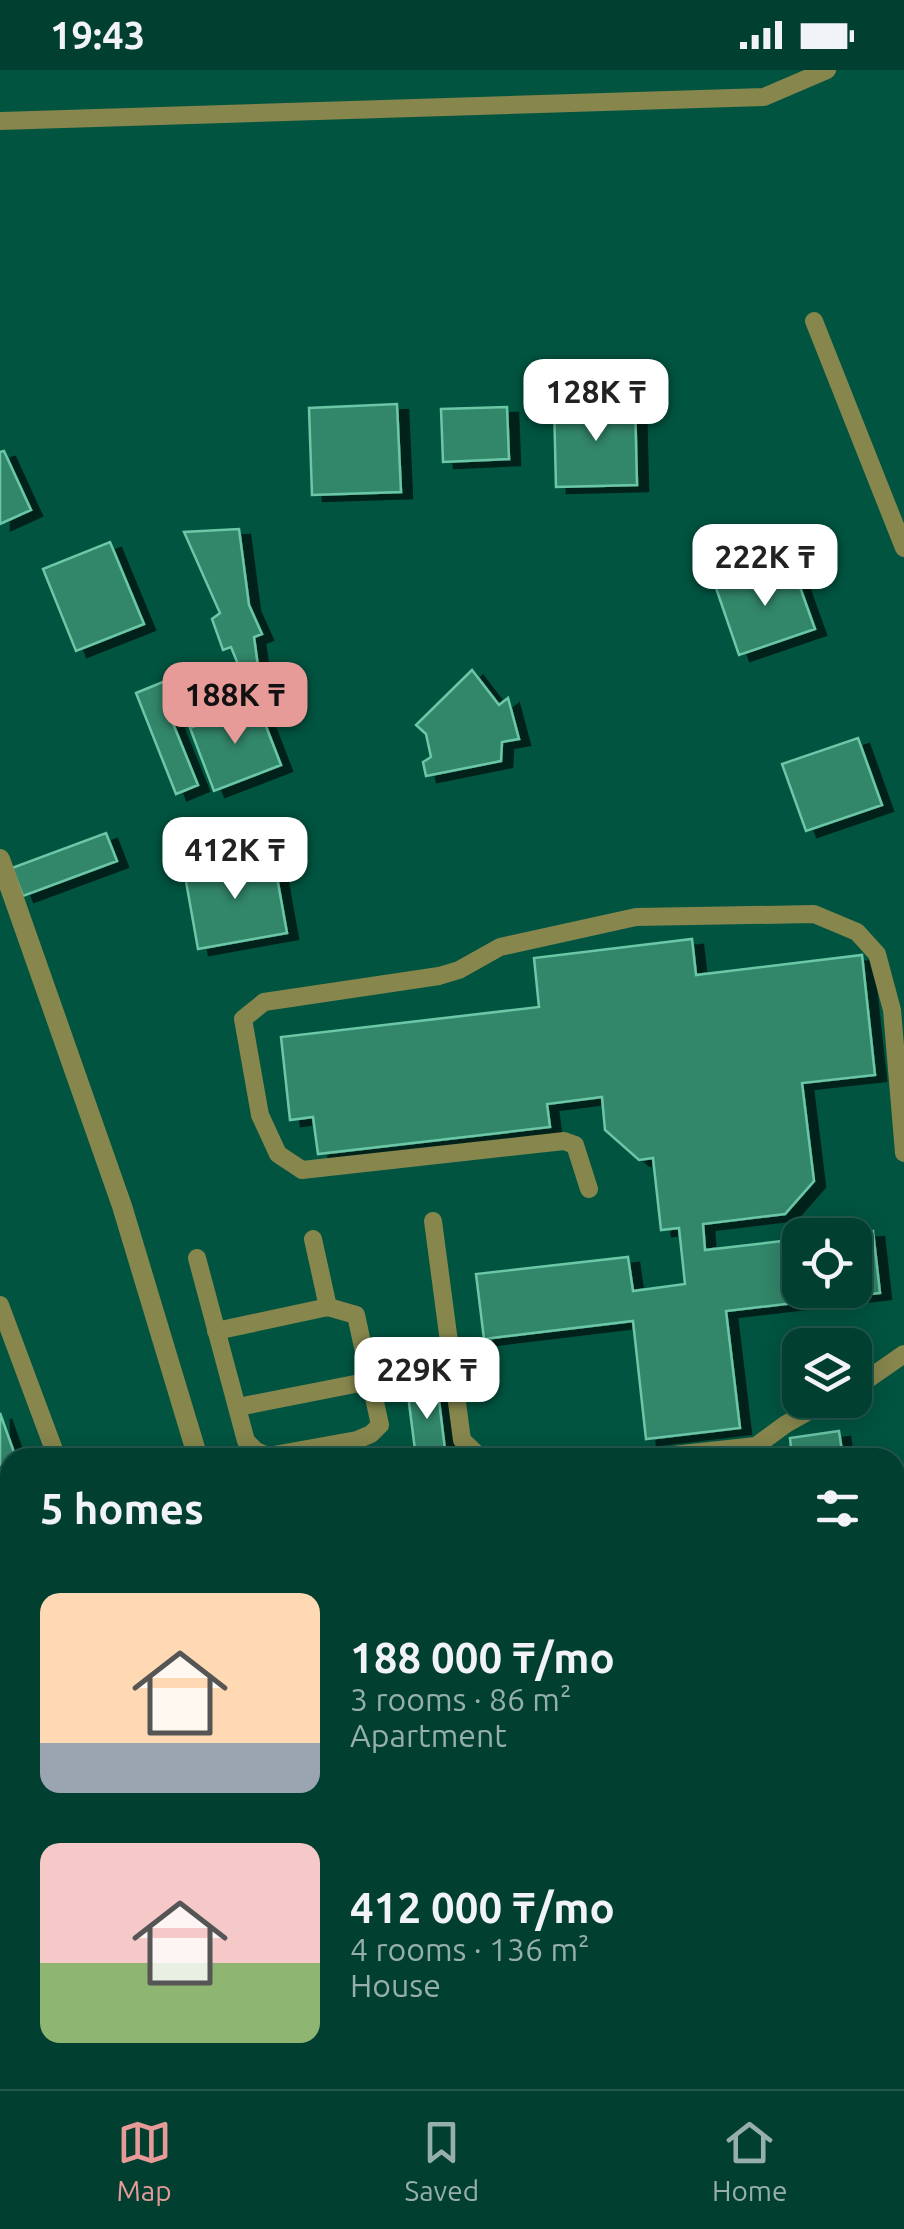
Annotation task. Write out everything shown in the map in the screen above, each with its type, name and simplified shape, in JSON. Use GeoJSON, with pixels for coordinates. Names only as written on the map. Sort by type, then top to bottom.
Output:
{"type":"FeatureCollection","features":[{"type":"Feature","properties":{"kind":"street"},"geometry":{"type":"LineString","coordinates":[[0,859],[122,1206],[195,1448]]}},
{"type":"Feature","properties":{"kind":"lane"},"geometry":{"type":"LineString","coordinates":[[0,122],[764,97],[827,70]]}},
{"type":"Feature","properties":{"kind":"lane"},"geometry":{"type":"LineString","coordinates":[[814,322],[904,548]]}},
{"type":"Feature","properties":{"kind":"lane"},"geometry":{"type":"LineString","coordinates":[[588,1189],[576,1145],[564,1141],[302,1170],[278,1154],[260,1115],[244,1019],[264,1002],[438,976],[459,970],[500,946],[636,917],[814,914],[857,932],[877,954],[892,1010],[904,1154]]}},
{"type":"Feature","properties":{"kind":"lane"},"geometry":{"type":"LineString","coordinates":[[433,1221],[462,1440],[470,1448]]}},
{"type":"Feature","properties":{"kind":"lane"},"geometry":{"type":"LineString","coordinates":[[313,1239],[328,1307]]}},
{"type":"Feature","properties":{"kind":"lane"},"geometry":{"type":"LineString","coordinates":[[198,1258],[246,1441],[252,1448]]}},
{"type":"Feature","properties":{"kind":"lane"},"geometry":{"type":"LineString","coordinates":[[0,1305],[53,1448]]}},
{"type":"Feature","properties":{"kind":"lane"},"geometry":{"type":"LineString","coordinates":[[216,1331],[328,1307],[356,1315],[380,1425],[357,1440],[312,1448]]}},
{"type":"Feature","properties":{"kind":"lane"},"geometry":{"type":"LineString","coordinates":[[872,1376],[904,1354]]}},
{"type":"Feature","properties":{"kind":"lane"},"geometry":{"type":"LineString","coordinates":[[238,1406],[370,1381]]}},
{"type":"Feature","properties":{"kind":"lane"},"geometry":{"type":"LineString","coordinates":[[737,1448],[756,1446],[797,1418]]}},
{"type":"Feature","properties":{"kind":"building"},"geometry":{"type":"Polygon","coordinates":[[[635,401],[637,485],[556,487],[554,403],[635,401]]]}},
{"type":"Feature","properties":{"kind":"building"},"geometry":{"type":"Polygon","coordinates":[[[397,404],[401,492],[312,495],[309,408],[397,404]]]}},
{"type":"Feature","properties":{"kind":"building"},"geometry":{"type":"Polygon","coordinates":[[[507,407],[509,459],[443,462],[441,409],[507,407]]]}},
{"type":"Feature","properties":{"kind":"building"},"geometry":{"type":"Polygon","coordinates":[[[4,451],[31,510],[0,524],[0,452],[4,451]]]}},
{"type":"Feature","properties":{"kind":"building"},"geometry":{"type":"Polygon","coordinates":[[[239,529],[249,605],[262,634],[254,637],[260,681],[246,684],[231,647],[223,650],[212,619],[220,613],[184,532],[239,529]]]}},
{"type":"Feature","properties":{"kind":"building"},"geometry":{"type":"Polygon","coordinates":[[[110,542],[144,624],[76,651],[43,569],[110,542]]]}},
{"type":"Feature","properties":{"kind":"building"},"geometry":{"type":"Polygon","coordinates":[[[791,562],[815,629],[739,655],[716,588],[791,562]]]}},
{"type":"Feature","properties":{"kind":"building"},"geometry":{"type":"Polygon","coordinates":[[[472,670],[499,705],[508,698],[519,739],[502,742],[501,761],[426,776],[423,762],[431,757],[426,734],[416,725],[472,670]]]}},
{"type":"Feature","properties":{"kind":"building"},"geometry":{"type":"Polygon","coordinates":[[[185,673],[200,710],[172,721],[198,785],[176,794],[136,693],[185,673]]]}},
{"type":"Feature","properties":{"kind":"building"},"geometry":{"type":"Polygon","coordinates":[[[257,703],[281,765],[214,791],[190,728],[257,703]]]}},
{"type":"Feature","properties":{"kind":"building"},"geometry":{"type":"Polygon","coordinates":[[[858,738],[882,805],[806,831],[782,764],[858,738]]]}},
{"type":"Feature","properties":{"kind":"building"},"geometry":{"type":"Polygon","coordinates":[[[106,833],[117,861],[23,896],[12,868],[106,833]]]}},
{"type":"Feature","properties":{"kind":"building"},"geometry":{"type":"Polygon","coordinates":[[[273,855],[287,933],[198,949],[184,870],[273,855]]]}},
{"type":"Feature","properties":{"kind":"building"},"geometry":{"type":"Polygon","coordinates":[[[692,939],[696,975],[862,955],[875,1075],[802,1083],[814,1181],[785,1214],[703,1224],[705,1250],[782,1241],[782,1304],[726,1311],[740,1428],[646,1439],[633,1321],[484,1339],[476,1274],[628,1257],[633,1291],[685,1284],[679,1228],[661,1230],[653,1158],[639,1160],[605,1130],[602,1097],[547,1104],[550,1127],[318,1154],[313,1117],[290,1120],[281,1037],[539,1007],[534,958],[692,939]]]}},
{"type":"Feature","properties":{"kind":"building"},"geometry":{"type":"Polygon","coordinates":[[[872,1231],[873,1231],[880,1293],[872,1294],[872,1231]]]}},
{"type":"Feature","properties":{"kind":"building"},"geometry":{"type":"Polygon","coordinates":[[[437,1384],[445,1448],[415,1448],[407,1387],[437,1384]]]}},
{"type":"Feature","properties":{"kind":"building"},"geometry":{"type":"Polygon","coordinates":[[[0,1413],[12,1448],[0,1448],[0,1413]]]}},
{"type":"Feature","properties":{"kind":"building"},"geometry":{"type":"Polygon","coordinates":[[[839,1431],[842,1448],[791,1448],[790,1438],[839,1431]]]}}]}
